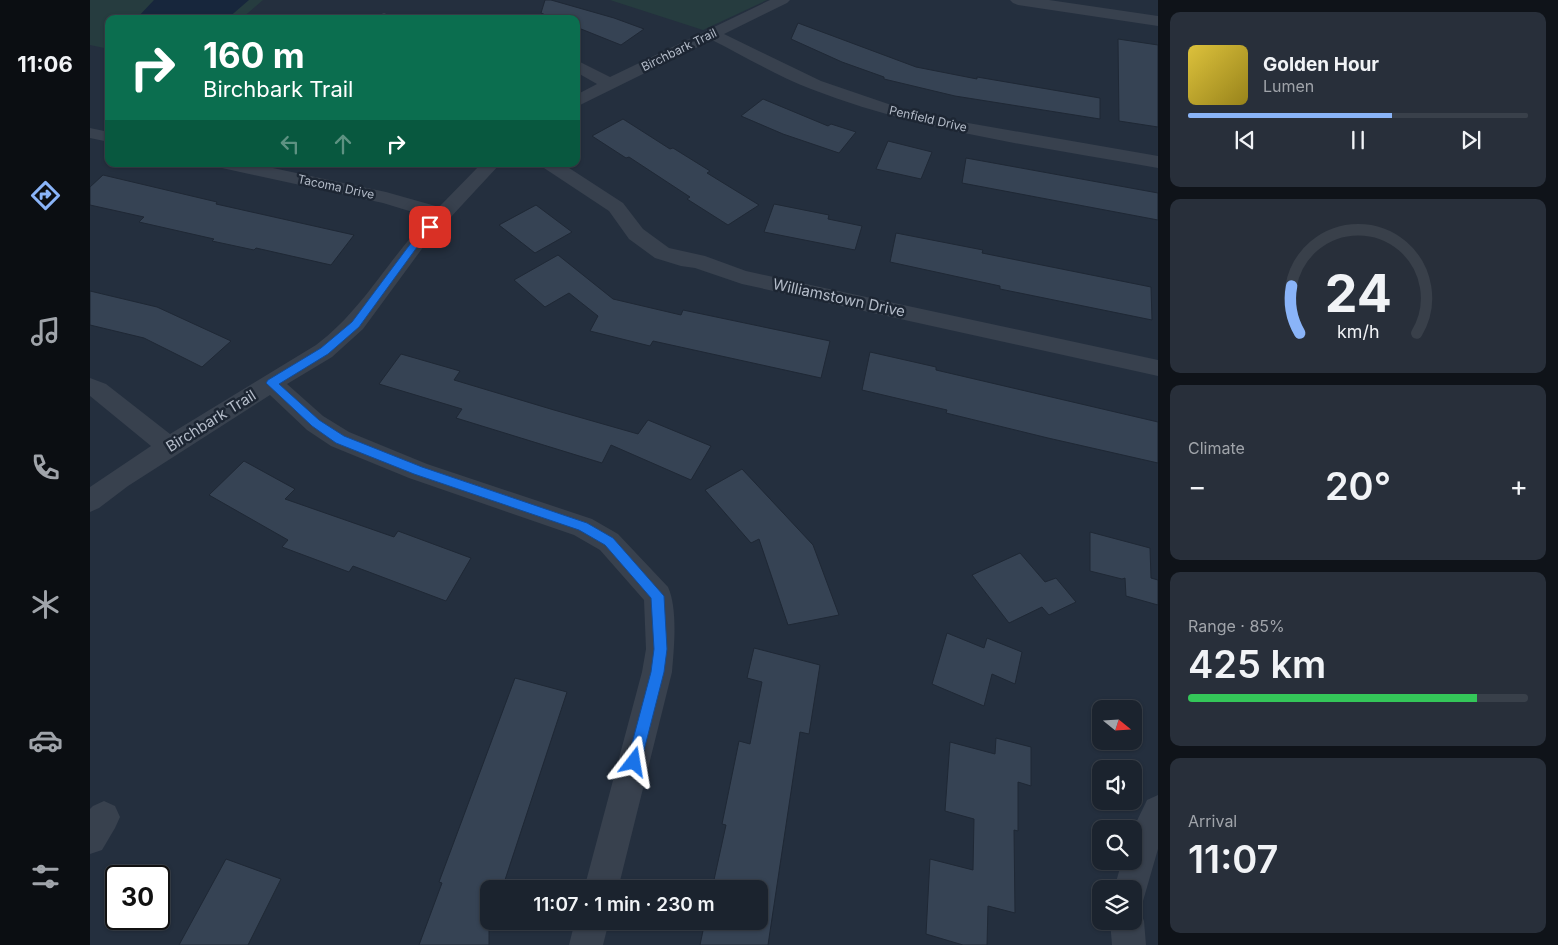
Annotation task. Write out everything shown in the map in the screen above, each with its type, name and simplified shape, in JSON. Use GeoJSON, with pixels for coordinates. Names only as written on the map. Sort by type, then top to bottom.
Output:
{"type":"FeatureCollection","features":[{"type":"Feature","properties":{"kind":"street","name":"Birchbark Trail"},"geometry":{"type":"LineString","coordinates":[[580,100],[782,0]]}},
{"type":"Feature","properties":{"kind":"street"},"geometry":{"type":"LineString","coordinates":[[1018,0],[1158,21]]}},
{"type":"Feature","properties":{"kind":"street","name":"Penfield Drive"},"geometry":{"type":"LineString","coordinates":[[712,34],[815,85],[887,110],[951,125],[1158,162]]}},
{"type":"Feature","properties":{"kind":"street"},"geometry":{"type":"LineString","coordinates":[[580,67],[609,84]]}},
{"type":"Feature","properties":{"kind":"street"},"geometry":{"type":"LineString","coordinates":[[90,133],[105,136]]}},
{"type":"Feature","properties":{"kind":"street","name":"Tacoma Drive"},"geometry":{"type":"LineString","coordinates":[[243,167],[386,198],[442,214]]}},
{"type":"Feature","properties":{"kind":"street","name":"Birchbark Trail"},"geometry":{"type":"LineString","coordinates":[[90,501],[119,479],[324,351],[355,324],[417,241],[488,167]]}},
{"type":"Feature","properties":{"kind":"street","name":"Williamstown Drive"},"geometry":{"type":"LineString","coordinates":[[556,167],[616,207],[636,234],[662,252],[675,257],[698,261],[742,277],[1158,368]]}},
{"type":"Feature","properties":{"kind":"street"},"geometry":{"type":"LineString","coordinates":[[271,383],[316,423],[340,440],[418,471],[583,527],[609,542],[658,596],[660,649],[657,672],[603,880]]}},
{"type":"Feature","properties":{"kind":"street"},"geometry":{"type":"LineString","coordinates":[[90,387],[98,390],[170,447]]}},
{"type":"Feature","properties":{"kind":"street"},"geometry":{"type":"LineString","coordinates":[[1133,880],[1143,844],[1158,811]]}},
{"type":"Feature","properties":{"kind":"street"},"geometry":{"type":"LineString","coordinates":[[586,945],[590,930]]}},
{"type":"Feature","properties":{"kind":"street"},"geometry":{"type":"LineString","coordinates":[[1128,930],[1129,945]]}},
{"type":"Feature","properties":{"kind":"green space"},"geometry":{"type":"Polygon","coordinates":[[[90,0],[263,0],[246,15],[105,15],[105,48],[90,45],[90,0]]]}},
{"type":"Feature","properties":{"kind":"green space"},"geometry":{"type":"Polygon","coordinates":[[[610,0],[767,0],[703,30],[610,0]]]}},
{"type":"Feature","properties":{"kind":"water"},"geometry":{"type":"Polygon","coordinates":[[[154,0],[249,0],[232,15],[140,15],[154,0]]]}},
{"type":"Feature","properties":{"kind":"building"},"geometry":{"type":"Polygon","coordinates":[[[545,0],[551,0],[614,18],[644,29],[621,45],[580,29],[580,15],[546,15],[541,13],[545,0]]]}},
{"type":"Feature","properties":{"kind":"building"},"geometry":{"type":"Polygon","coordinates":[[[798,23],[916,67],[977,79],[977,77],[1100,98],[1100,119],[955,96],[884,79],[884,77],[842,62],[791,39],[798,23]]]}},
{"type":"Feature","properties":{"kind":"building"},"geometry":{"type":"Polygon","coordinates":[[[1118,39],[1158,45],[1158,127],[1119,121],[1118,39]]]}},
{"type":"Feature","properties":{"kind":"building"},"geometry":{"type":"Polygon","coordinates":[[[763,99],[828,126],[831,124],[856,132],[839,153],[783,134],[741,116],[763,99]]]}},
{"type":"Feature","properties":{"kind":"building"},"geometry":{"type":"Polygon","coordinates":[[[623,119],[670,149],[673,148],[710,171],[707,173],[759,205],[728,225],[687,199],[690,197],[629,157],[626,158],[592,136],[623,119]]]}},
{"type":"Feature","properties":{"kind":"building"},"geometry":{"type":"Polygon","coordinates":[[[888,141],[932,152],[921,179],[876,169],[888,141]]]}},
{"type":"Feature","properties":{"kind":"building"},"geometry":{"type":"Polygon","coordinates":[[[966,158],[1158,193],[1158,220],[962,183],[966,158]]]}},
{"type":"Feature","properties":{"kind":"building"},"geometry":{"type":"Polygon","coordinates":[[[103,175],[217,202],[216,204],[354,235],[331,265],[256,248],[254,250],[212,241],[214,239],[139,222],[144,217],[90,205],[90,187],[103,175]]]}},
{"type":"Feature","properties":{"kind":"building"},"geometry":{"type":"Polygon","coordinates":[[[774,204],[829,215],[828,219],[862,226],[855,250],[764,232],[774,204]]]}},
{"type":"Feature","properties":{"kind":"building"},"geometry":{"type":"Polygon","coordinates":[[[536,205],[572,232],[535,253],[499,225],[536,205]]]}},
{"type":"Feature","properties":{"kind":"building"},"geometry":{"type":"Polygon","coordinates":[[[896,233],[983,250],[982,253],[1151,287],[1152,320],[1000,289],[1000,286],[890,262],[896,233]]]}},
{"type":"Feature","properties":{"kind":"building"},"geometry":{"type":"Polygon","coordinates":[[[558,255],[613,299],[681,315],[683,310],[830,341],[821,378],[653,341],[650,346],[590,331],[598,316],[569,293],[545,307],[514,280],[558,255]]]}},
{"type":"Feature","properties":{"kind":"building"},"geometry":{"type":"Polygon","coordinates":[[[90,291],[157,307],[231,341],[202,367],[144,338],[90,325],[90,291]]]}},
{"type":"Feature","properties":{"kind":"building"},"geometry":{"type":"Polygon","coordinates":[[[870,352],[936,367],[936,370],[1158,422],[1158,463],[946,413],[947,410],[862,390],[870,352]]]}},
{"type":"Feature","properties":{"kind":"building"},"geometry":{"type":"Polygon","coordinates":[[[401,354],[460,371],[454,380],[554,410],[638,434],[648,420],[711,446],[691,480],[611,445],[602,463],[456,418],[462,409],[379,384],[401,354]]]}},
{"type":"Feature","properties":{"kind":"building"},"geometry":{"type":"Polygon","coordinates":[[[244,461],[295,489],[285,499],[394,537],[398,531],[471,558],[446,601],[353,566],[349,572],[282,547],[288,540],[209,495],[244,461]]]}},
{"type":"Feature","properties":{"kind":"building"},"geometry":{"type":"Polygon","coordinates":[[[742,469],[813,545],[839,615],[788,625],[759,539],[751,543],[705,490],[742,469]]]}},
{"type":"Feature","properties":{"kind":"building"},"geometry":{"type":"Polygon","coordinates":[[[1090,532],[1150,548],[1151,578],[1158,580],[1158,605],[1126,596],[1125,578],[1122,579],[1090,571],[1090,532]]]}},
{"type":"Feature","properties":{"kind":"building"},"geometry":{"type":"Polygon","coordinates":[[[1020,553],[1045,582],[1056,578],[1076,602],[1049,615],[1042,607],[1009,623],[972,575],[1020,553]]]}},
{"type":"Feature","properties":{"kind":"building"},"geometry":{"type":"Polygon","coordinates":[[[947,633],[984,648],[987,638],[1022,652],[1015,684],[992,674],[984,706],[932,684],[947,633]]]}},
{"type":"Feature","properties":{"kind":"building"},"geometry":{"type":"Polygon","coordinates":[[[754,648],[820,665],[809,734],[800,732],[768,945],[700,945],[703,930],[768,930],[768,880],[714,880],[726,825],[722,824],[739,741],[750,744],[762,682],[747,678],[754,648]]]}},
{"type":"Feature","properties":{"kind":"building"},"geometry":{"type":"Polygon","coordinates":[[[515,678],[567,692],[505,880],[480,880],[480,930],[489,930],[489,945],[419,945],[442,883],[439,882],[515,678]]]}},
{"type":"Feature","properties":{"kind":"building"},"geometry":{"type":"Polygon","coordinates":[[[996,738],[1031,747],[1031,786],[1018,782],[1018,831],[1014,830],[1015,913],[988,906],[987,945],[963,945],[926,934],[930,859],[973,870],[974,819],[945,811],[950,742],[995,754],[996,738]]]}},
{"type":"Feature","properties":{"kind":"building"},"geometry":{"type":"Polygon","coordinates":[[[226,859],[281,879],[248,945],[179,945],[226,859]]]}},
{"type":"Feature","properties":{"kind":"route"},"geometry":{"type":"LineString","coordinates":[[430,227],[417,241],[355,324],[341,338],[324,351],[271,383],[316,423],[340,440],[418,471],[583,527],[609,542],[658,596],[660,649],[657,672],[634,762]]}}]}
